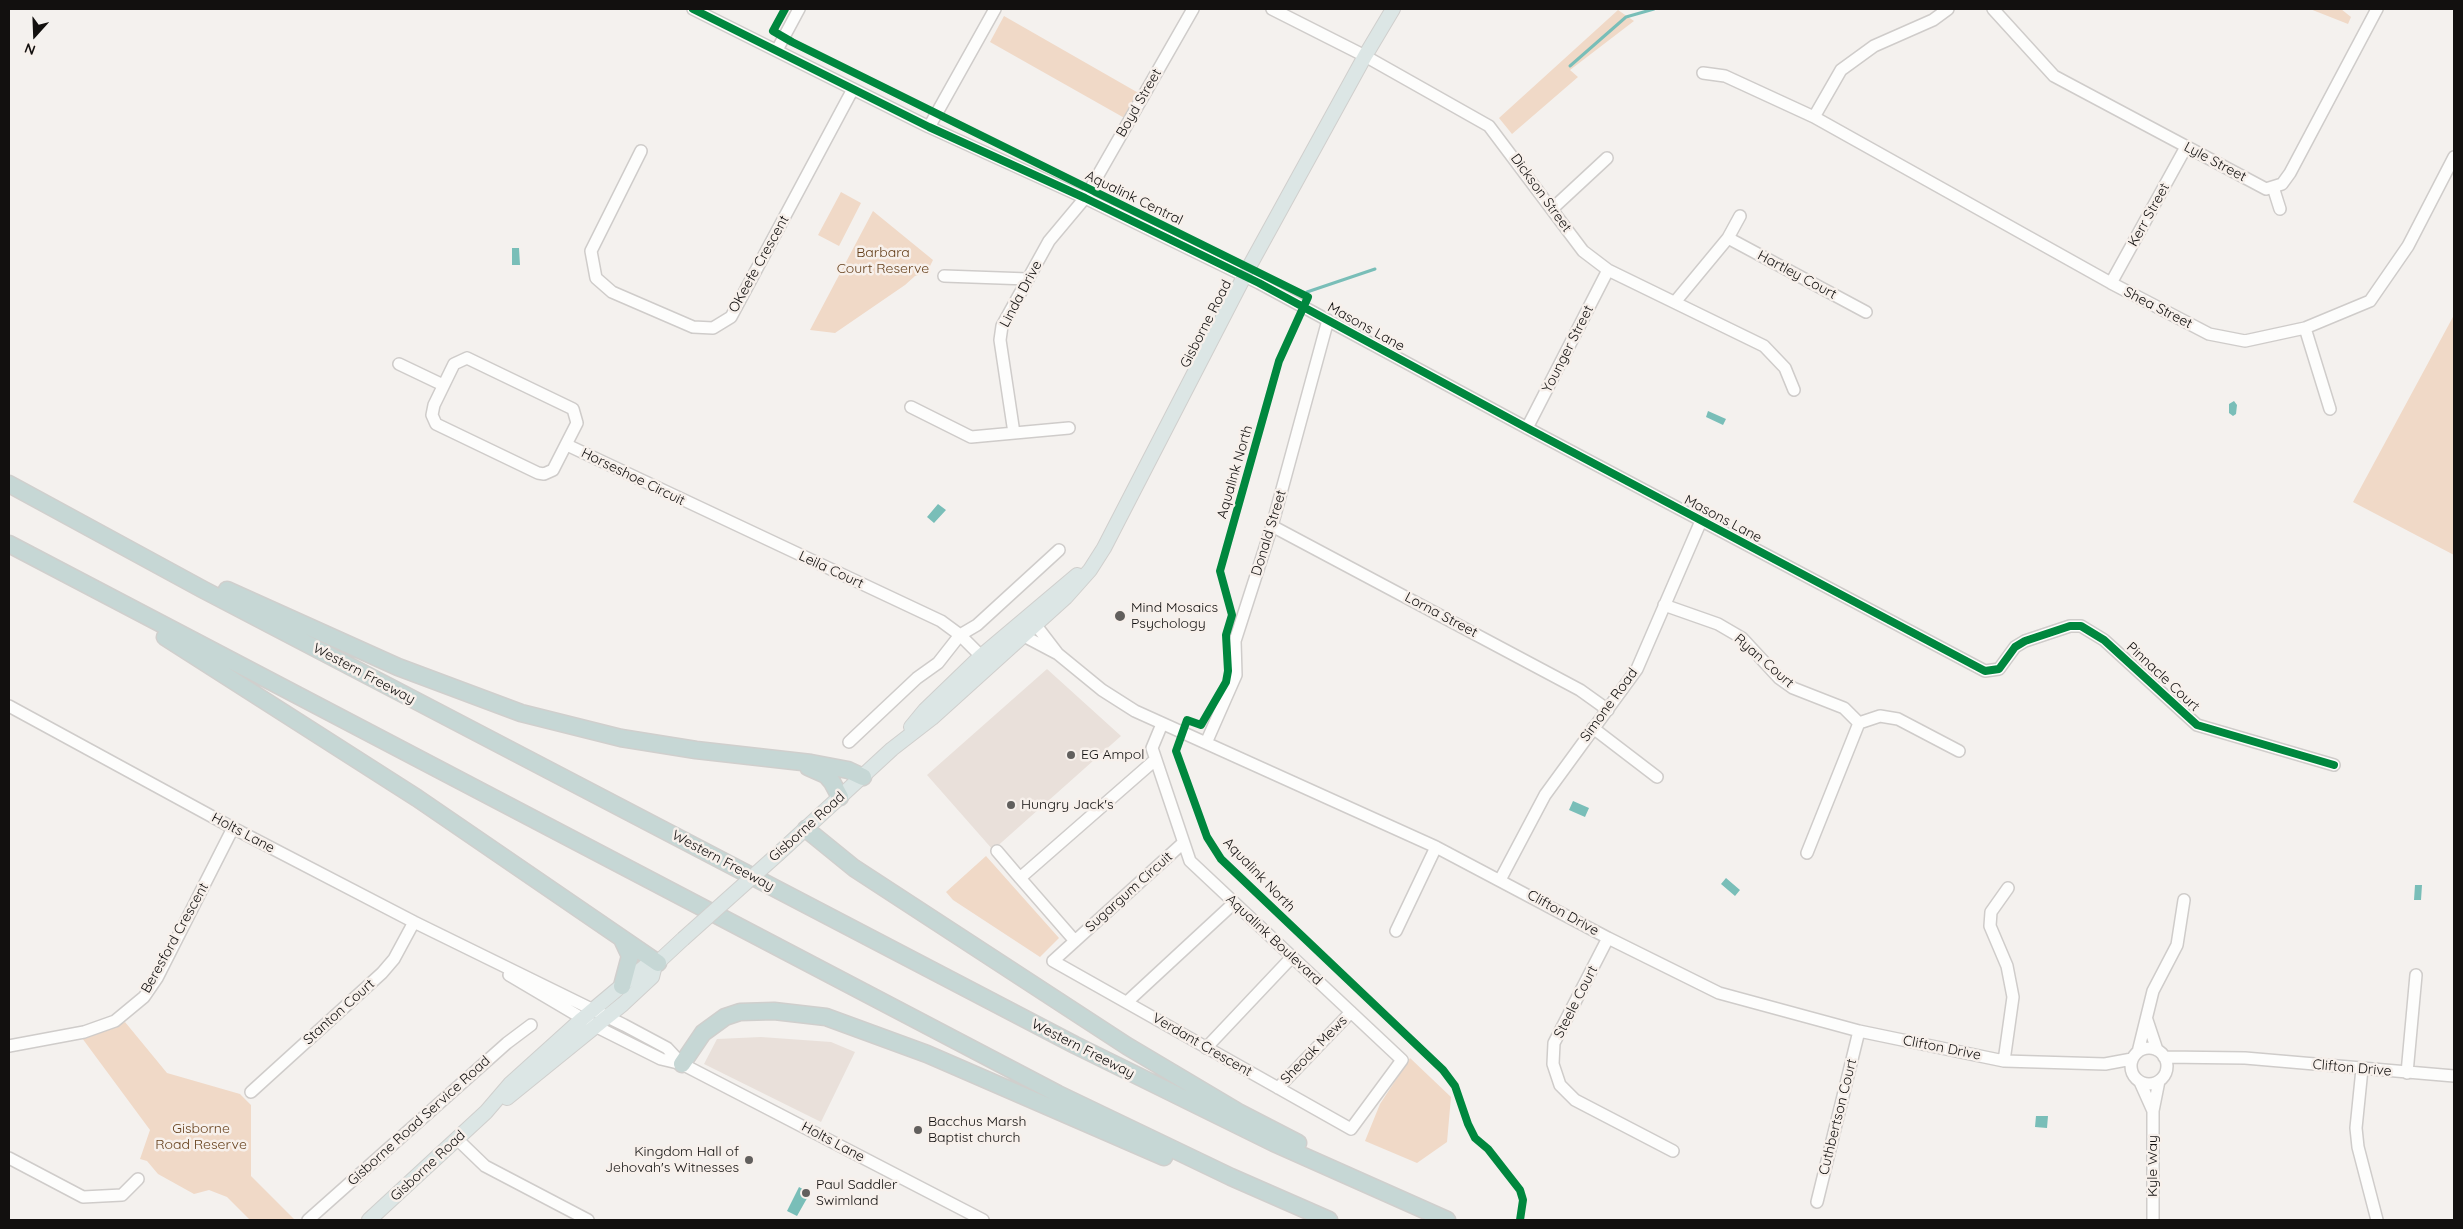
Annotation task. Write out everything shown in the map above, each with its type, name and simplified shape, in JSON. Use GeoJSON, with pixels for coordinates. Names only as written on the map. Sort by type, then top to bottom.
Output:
{"type":"FeatureCollection","features":[{"type":"Feature","properties":{"kind":"highway","name":"Western Freeway"},"geometry":{"type":"LineString","coordinates":[[9,484],[108,539],[1083,1049],[1274,1143],[1448,1220]]}},
{"type":"Feature","properties":{"kind":"highway"},"geometry":{"type":"LineString","coordinates":[[108,539],[398,667],[521,713],[638,741],[792,761],[848,770],[862,777]]}},
{"type":"Feature","properties":{"kind":"highway"},"geometry":{"type":"LineString","coordinates":[[9,544],[164,636],[300,722],[417,798],[620,937],[656,964]]}},
{"type":"Feature","properties":{"kind":"highway"},"geometry":{"type":"LineString","coordinates":[[25,554],[1058,1094],[1160,1144],[1303,1210]]}},
{"type":"Feature","properties":{"kind":"highway"},"geometry":{"type":"LineString","coordinates":[[792,761],[826,775],[840,797]]}},
{"type":"Feature","properties":{"kind":"highway"},"geometry":{"type":"LineString","coordinates":[[806,830],[854,868],[1127,1046],[1238,1112],[1332,1160],[1409,1204]]}},
{"type":"Feature","properties":{"kind":"highway"},"geometry":{"type":"LineString","coordinates":[[620,937],[630,956],[622,986]]}},
{"type":"Feature","properties":{"kind":"highway"},"geometry":{"type":"LineString","coordinates":[[682,1064],[696,1041],[708,1028],[725,1017],[740,1012],[774,1011],[826,1017],[927,1054],[1118,1138],[1227,1183],[1329,1220]]}},
{"type":"Feature","properties":{"kind":"main road","name":"Gisborne Road"},"geometry":{"type":"LineString","coordinates":[[369,1220],[486,1112],[510,1084],[582,1019],[644,967],[656,964],[806,830],[892,749],[925,710],[1031,620],[1104,548],[1245,276],[1365,56],[1393,9]]}},
{"type":"Feature","properties":{"kind":"main road","name":"Gisborne Road"},"geometry":{"type":"LineString","coordinates":[[486,1112],[517,1091],[609,1017],[652,977],[656,964]]}},
{"type":"Feature","properties":{"kind":"street","name":"Masons Lane"},"geometry":{"type":"LineString","coordinates":[[693,9],[929,127],[1085,198],[1245,276],[1701,521],[1973,665],[1992,672]]}},
{"type":"Feature","properties":{"kind":"street"},"geometry":{"type":"LineString","coordinates":[[777,50],[799,9]]}},
{"type":"Feature","properties":{"kind":"street"},"geometry":{"type":"LineString","coordinates":[[929,127],[995,9]]}},
{"type":"Feature","properties":{"kind":"street","name":"Boyd Street"},"geometry":{"type":"LineString","coordinates":[[1085,198],[1193,9]]}},
{"type":"Feature","properties":{"kind":"street","name":"Dickson Street"},"geometry":{"type":"LineString","coordinates":[[1272,9],[1365,56],[1490,126],[1584,251],[1608,270],[1764,346],[1786,368],[1794,390]]}},
{"type":"Feature","properties":{"kind":"street"},"geometry":{"type":"LineString","coordinates":[[1814,118],[1841,70],[1874,46],[1933,20],[1948,9]]}},
{"type":"Feature","properties":{"kind":"street","name":"Lyle Street"},"geometry":{"type":"LineString","coordinates":[[1993,9],[2054,76],[2266,189],[2273,187]]}},
{"type":"Feature","properties":{"kind":"street"},"geometry":{"type":"LineString","coordinates":[[2280,209],[2273,187],[2282,184],[2290,173],[2377,9]]}},
{"type":"Feature","properties":{"kind":"street","name":"Shea Street"},"geometry":{"type":"LineString","coordinates":[[1704,73],[1726,76],[1814,118],[2111,283],[2209,334],[2245,341],[2305,328],[2370,301],[2408,246],[2454,156]]}},
{"type":"Feature","properties":{"kind":"street","name":"OKeefe Crescent"},"geometry":{"type":"LineString","coordinates":[[641,151],[591,251],[596,278],[612,292],[693,327],[712,328],[731,317],[853,89]]}},
{"type":"Feature","properties":{"kind":"street","name":"Kerr Street"},"geometry":{"type":"LineString","coordinates":[[2111,283],[2186,147]]}},
{"type":"Feature","properties":{"kind":"street"},"geometry":{"type":"LineString","coordinates":[[1552,209],[1606,158]]}},
{"type":"Feature","properties":{"kind":"street","name":"Linda Drive"},"geometry":{"type":"LineString","coordinates":[[1014,433],[1000,340],[1002,326],[1049,241],[1085,198]]}},
{"type":"Feature","properties":{"kind":"street"},"geometry":{"type":"LineString","coordinates":[[1675,302],[1728,238],[1740,216]]}},
{"type":"Feature","properties":{"kind":"street","name":"Hartley Court"},"geometry":{"type":"LineString","coordinates":[[1728,238],[1866,312]]}},
{"type":"Feature","properties":{"kind":"street","name":"Younger Street"},"geometry":{"type":"LineString","coordinates":[[1527,428],[1608,270]]}},
{"type":"Feature","properties":{"kind":"street"},"geometry":{"type":"LineString","coordinates":[[944,276],[1028,279]]}},
{"type":"Feature","properties":{"kind":"street","name":"Donald Street"},"geometry":{"type":"LineString","coordinates":[[1206,744],[1236,676],[1236,641],[1272,526],[1328,320]]}},
{"type":"Feature","properties":{"kind":"street"},"geometry":{"type":"LineString","coordinates":[[2305,328],[2330,409]]}},
{"type":"Feature","properties":{"kind":"street","name":"Horseshoe Circuit"},"geometry":{"type":"LineString","coordinates":[[464,358],[473,359],[573,409],[577,422],[553,470],[544,474],[533,472],[436,424],[432,415],[432,408],[443,386],[456,362],[464,358]]}},
{"type":"Feature","properties":{"kind":"street"},"geometry":{"type":"LineString","coordinates":[[399,364],[443,386]]}},
{"type":"Feature","properties":{"kind":"street"},"geometry":{"type":"LineString","coordinates":[[911,406],[971,437],[1070,428]]}},
{"type":"Feature","properties":{"kind":"street","name":"Horseshoe Circuit"},"geometry":{"type":"LineString","coordinates":[[567,445],[699,509]]}},
{"type":"Feature","properties":{"kind":"street","name":"Leila Court"},"geometry":{"type":"LineString","coordinates":[[699,509],[941,621],[960,636],[985,661]]}},
{"type":"Feature","properties":{"kind":"street","name":"Simone Road"},"geometry":{"type":"LineString","coordinates":[[1500,880],[1545,794],[1637,669],[1701,521]]}},
{"type":"Feature","properties":{"kind":"street","name":"Lorna Street"},"geometry":{"type":"LineString","coordinates":[[1272,526],[1580,690],[1608,710]]}},
{"type":"Feature","properties":{"kind":"street"},"geometry":{"type":"LineString","coordinates":[[849,742],[938,662],[960,636],[977,625],[1059,550]]}},
{"type":"Feature","properties":{"kind":"street","name":"Ryan Court"},"geometry":{"type":"LineString","coordinates":[[1664,605],[1718,624],[1742,638],[1779,678],[1793,688],[1844,708],[1859,723]]}},
{"type":"Feature","properties":{"kind":"street"},"geometry":{"type":"LineString","coordinates":[[1031,620],[1058,654]]}},
{"type":"Feature","properties":{"kind":"street","name":"Pinnacle Court"},"geometry":{"type":"LineString","coordinates":[[1992,672],[1999,669],[2015,647],[2025,641],[2070,626],[2080,626],[2104,640],[2197,725],[2334,764]]}},
{"type":"Feature","properties":{"kind":"street"},"geometry":{"type":"LineString","coordinates":[[1018,631],[1058,654]]}},
{"type":"Feature","properties":{"kind":"street","name":"Clifton Drive"},"geometry":{"type":"LineString","coordinates":[[1058,654],[1102,690],[1135,711],[1436,847],[1608,938],[1719,993],[1859,1031],[2004,1061],[2105,1064],[2135,1055]]}},
{"type":"Feature","properties":{"kind":"street","name":"Holts Lane"},"geometry":{"type":"LineString","coordinates":[[9,706],[233,828],[414,922],[594,1009],[667,1048],[682,1064]]}},
{"type":"Feature","properties":{"kind":"street"},"geometry":{"type":"LineString","coordinates":[[1807,853],[1859,723],[1880,716],[1898,719],[1958,751]]}},
{"type":"Feature","properties":{"kind":"street","name":"Aqualink Boulevard"},"geometry":{"type":"LineString","coordinates":[[1162,724],[1152,748],[1190,861],[1402,1060],[1351,1129]]}},
{"type":"Feature","properties":{"kind":"street"},"geometry":{"type":"LineString","coordinates":[[1593,728],[1657,776]]}},
{"type":"Feature","properties":{"kind":"street"},"geometry":{"type":"LineString","coordinates":[[1020,878],[1155,760]]}},
{"type":"Feature","properties":{"kind":"street","name":"Beresford Crescent"},"geometry":{"type":"LineString","coordinates":[[9,1046],[92,1029],[114,1021],[144,997],[157,978],[233,828]]}},
{"type":"Feature","properties":{"kind":"street","name":"Sugargum Circuit"},"geometry":{"type":"LineString","coordinates":[[1053,960],[1183,843]]}},
{"type":"Feature","properties":{"kind":"street"},"geometry":{"type":"LineString","coordinates":[[1396,932],[1436,847]]}},
{"type":"Feature","properties":{"kind":"street","name":"Sugargum Circuit"},"geometry":{"type":"LineString","coordinates":[[996,851],[1075,941]]}},
{"type":"Feature","properties":{"kind":"street"},"geometry":{"type":"LineString","coordinates":[[2004,1061],[2013,997],[2007,966],[1990,926],[1991,912],[2008,888]]}},
{"type":"Feature","properties":{"kind":"street"},"geometry":{"type":"LineString","coordinates":[[2147,1020],[2160,1054],[2166,1062],[2162,1077],[2150,1084],[2137,1079],[2131,1070],[2147,1020],[2153,991],[2177,944],[2184,900]]}},
{"type":"Feature","properties":{"kind":"street"},"geometry":{"type":"LineString","coordinates":[[1127,1002],[1234,903]]}},
{"type":"Feature","properties":{"kind":"street","name":"Stanton Court"},"geometry":{"type":"LineString","coordinates":[[251,1092],[382,973],[394,960],[414,922]]}},
{"type":"Feature","properties":{"kind":"street","name":"Steele Court"},"geometry":{"type":"LineString","coordinates":[[1608,938],[1554,1043],[1553,1064],[1560,1084],[1575,1100],[1673,1151]]}},
{"type":"Feature","properties":{"kind":"street","name":"Holts Lane"},"geometry":{"type":"LineString","coordinates":[[481,956],[597,1027],[661,1059],[682,1064],[983,1220]]}},
{"type":"Feature","properties":{"kind":"street"},"geometry":{"type":"LineString","coordinates":[[1206,1048],[1292,957]]}},
{"type":"Feature","properties":{"kind":"street","name":"Verdant Crescent"},"geometry":{"type":"LineString","coordinates":[[1053,960],[1351,1129]]}},
{"type":"Feature","properties":{"kind":"street"},"geometry":{"type":"LineString","coordinates":[[2407,1073],[2416,975]]}},
{"type":"Feature","properties":{"kind":"street","name":"Sheoak Mews"},"geometry":{"type":"LineString","coordinates":[[1278,1088],[1351,1012]]}},
{"type":"Feature","properties":{"kind":"street","name":"Gisborne Road Service Road"},"geometry":{"type":"LineString","coordinates":[[308,1220],[507,1042],[531,1025]]}},
{"type":"Feature","properties":{"kind":"street","name":"Cuthbertson Court"},"geometry":{"type":"LineString","coordinates":[[1817,1202],[1859,1031]]}},
{"type":"Feature","properties":{"kind":"street"},"geometry":{"type":"LineString","coordinates":[[2135,1055],[2147,1048],[2160,1054]]}},
{"type":"Feature","properties":{"kind":"street","name":"Clifton Drive"},"geometry":{"type":"LineString","coordinates":[[2160,1054],[2191,1059],[2245,1058],[2454,1076]]}},
{"type":"Feature","properties":{"kind":"street","name":"Clifton Drive"},"geometry":{"type":"LineString","coordinates":[[2162,1077],[2191,1059]]}},
{"type":"Feature","properties":{"kind":"street","name":"Clifton Drive"},"geometry":{"type":"LineString","coordinates":[[2105,1064],[2137,1079]]}},
{"type":"Feature","properties":{"kind":"street"},"geometry":{"type":"LineString","coordinates":[[2362,1069],[2356,1128],[2358,1147],[2377,1220]]}},
{"type":"Feature","properties":{"kind":"street","name":"Kyle Way"},"geometry":{"type":"LineString","coordinates":[[2153,1220],[2153,1111],[2162,1077]]}},
{"type":"Feature","properties":{"kind":"street","name":"Kyle Way"},"geometry":{"type":"LineString","coordinates":[[2137,1079],[2153,1111]]}},
{"type":"Feature","properties":{"kind":"street"},"geometry":{"type":"LineString","coordinates":[[457,1139],[485,1166],[588,1220]]}},
{"type":"Feature","properties":{"kind":"street"},"geometry":{"type":"LineString","coordinates":[[9,1158],[83,1197],[122,1195],[138,1179]]}},
{"type":"Feature","properties":{"kind":"shaded area"},"geometry":{"type":"Polygon","coordinates":[[[1047,669],[1121,736],[993,850],[927,775],[1047,669]]]}},
{"type":"Feature","properties":{"kind":"shaded area"},"geometry":{"type":"Polygon","coordinates":[[[761,1037],[831,1042],[855,1052],[821,1122],[704,1064],[717,1039],[761,1037]]]}},
{"type":"Feature","properties":{"kind":"green space"},"geometry":{"type":"Polygon","coordinates":[[[2310,9],[2341,9],[2351,17],[2348,24],[2310,9]]]}},
{"type":"Feature","properties":{"kind":"green space"},"geometry":{"type":"Polygon","coordinates":[[[1618,10],[1634,21],[1570,70],[1578,77],[1512,134],[1499,118],[1618,10]]]}},
{"type":"Feature","properties":{"kind":"green space"},"geometry":{"type":"Polygon","coordinates":[[[1004,16],[1142,95],[1128,120],[990,42],[1004,16]]]}},
{"type":"Feature","properties":{"kind":"green space"},"geometry":{"type":"Polygon","coordinates":[[[841,192],[861,203],[839,246],[818,235],[841,192]]]}},
{"type":"Feature","properties":{"kind":"green space","name":"Barbara Court Reserve"},"geometry":{"type":"Polygon","coordinates":[[[873,211],[933,260],[927,272],[915,276],[905,285],[835,333],[810,330],[873,211]]]}},
{"type":"Feature","properties":{"kind":"green space"},"geometry":{"type":"Polygon","coordinates":[[[2454,315],[2454,555],[2353,502],[2454,315]]]}},
{"type":"Feature","properties":{"kind":"green space"},"geometry":{"type":"Polygon","coordinates":[[[986,856],[1059,938],[1040,957],[953,900],[946,892],[986,856]]]}},
{"type":"Feature","properties":{"kind":"green space","name":"Gisborne Road Reserve"},"geometry":{"type":"Polygon","coordinates":[[[125,1022],[167,1073],[240,1094],[251,1105],[251,1176],[295,1220],[250,1220],[227,1197],[209,1190],[194,1194],[158,1174],[147,1161],[140,1159],[150,1130],[82,1038],[125,1022]]]}},
{"type":"Feature","properties":{"kind":"green space"},"geometry":{"type":"Polygon","coordinates":[[[1410,1058],[1451,1097],[1447,1142],[1417,1163],[1365,1141],[1380,1104],[1410,1058]]]}},
{"type":"Feature","properties":{"kind":"water"},"geometry":{"type":"Polygon","coordinates":[[[512,248],[519,248],[520,265],[512,265],[512,248]]]}},
{"type":"Feature","properties":{"kind":"water"},"geometry":{"type":"Polygon","coordinates":[[[2234,401],[2237,405],[2236,414],[2233,416],[2229,413],[2229,404],[2234,401]]]}},
{"type":"Feature","properties":{"kind":"water"},"geometry":{"type":"Polygon","coordinates":[[[1708,411],[1726,419],[1723,425],[1706,417],[1708,411]]]}},
{"type":"Feature","properties":{"kind":"water"},"geometry":{"type":"Polygon","coordinates":[[[938,504],[946,510],[934,523],[927,517],[938,504]]]}},
{"type":"Feature","properties":{"kind":"water"},"geometry":{"type":"Polygon","coordinates":[[[1573,801],[1589,808],[1585,817],[1569,810],[1573,801]]]}},
{"type":"Feature","properties":{"kind":"water"},"geometry":{"type":"Polygon","coordinates":[[[1726,878],[1740,890],[1735,896],[1721,884],[1726,878]]]}},
{"type":"Feature","properties":{"kind":"water"},"geometry":{"type":"Polygon","coordinates":[[[2415,885],[2422,885],[2421,900],[2414,900],[2415,885]]]}},
{"type":"Feature","properties":{"kind":"water"},"geometry":{"type":"Polygon","coordinates":[[[2036,1116],[2048,1116],[2047,1128],[2035,1127],[2036,1116]]]}},
{"type":"Feature","properties":{"kind":"water"},"geometry":{"type":"Polygon","coordinates":[[[799,1187],[810,1193],[797,1216],[787,1211],[799,1187]]]}},
{"type":"Feature","properties":{"kind":"waterway"},"geometry":{"type":"LineString","coordinates":[[1570,66],[1626,17],[1654,9]]}},
{"type":"Feature","properties":{"kind":"waterway"},"geometry":{"type":"LineString","coordinates":[[1307,292],[1375,269]]}},
{"type":"Feature","properties":{"kind":"cycle path"},"geometry":{"type":"LineString","coordinates":[[693,9],[929,127],[1085,198],[1259,283],[1527,428],[1985,671],[1999,669],[2015,647],[2025,641],[2070,626],[2081,626],[2104,640],[2197,725],[2334,765]]}},
{"type":"Feature","properties":{"kind":"cycle path","name":"Aqualink Central"},"geometry":{"type":"LineString","coordinates":[[785,9],[773,31],[792,42],[1308,297],[1279,361],[1220,571],[1232,615],[1226,635],[1228,671],[1226,682],[1201,725],[1187,720],[1176,751],[1207,837],[1221,859],[1443,1070],[1455,1086],[1468,1124],[1475,1138],[1488,1149],[1520,1190],[1523,1200],[1520,1220]]}},
{"type":"Feature","properties":{"kind":"place","name":"Mind Mosaics Psychology"},"geometry":{"type":"Point","coordinates":[1120,616]}},
{"type":"Feature","properties":{"kind":"place","name":"EG Ampol"},"geometry":{"type":"Point","coordinates":[1071,755]}},
{"type":"Feature","properties":{"kind":"place","name":"Hungry Jack's"},"geometry":{"type":"Point","coordinates":[1011,805]}},
{"type":"Feature","properties":{"kind":"place","name":"Bacchus Marsh Baptist church"},"geometry":{"type":"Point","coordinates":[918,1130]}},
{"type":"Feature","properties":{"kind":"place","name":"Kingdom Hall of Jehovah's Witnesses"},"geometry":{"type":"Point","coordinates":[749,1160]}},
{"type":"Feature","properties":{"kind":"place","name":"Paul Saddler Swimland"},"geometry":{"type":"Point","coordinates":[806,1193]}}]}
